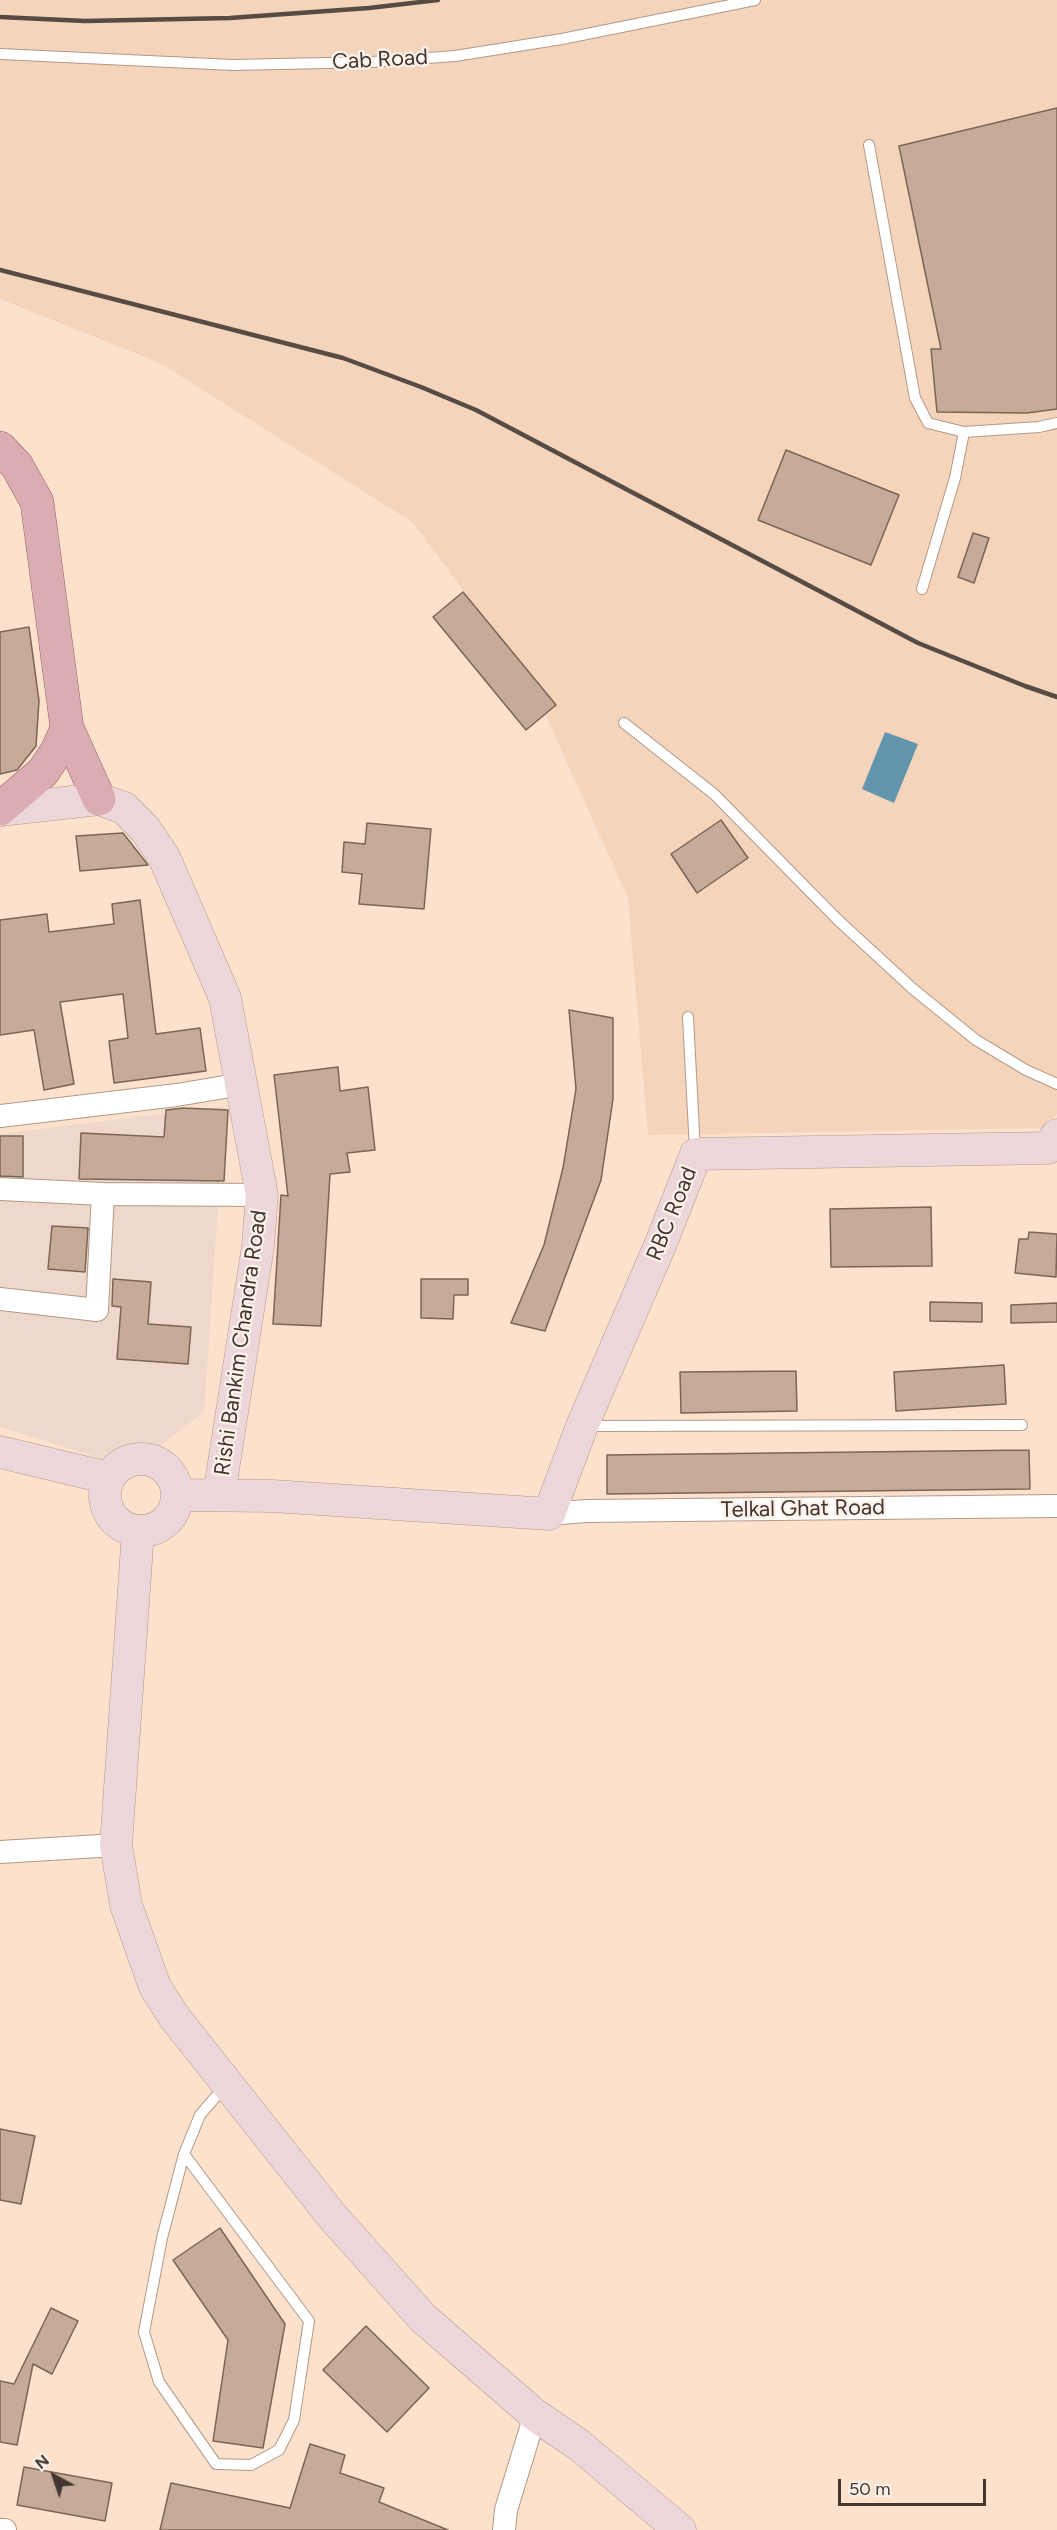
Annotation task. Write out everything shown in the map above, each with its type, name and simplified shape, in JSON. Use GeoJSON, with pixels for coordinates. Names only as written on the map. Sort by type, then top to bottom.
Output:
{"type":"FeatureCollection","features":[{"type":"Feature","properties":{"kind":"main road"},"geometry":{"type":"LineString","coordinates":[[0,448],[17,466],[37,502],[67,728],[99,799]]}},
{"type":"Feature","properties":{"kind":"main road","name":"Rishi Bankim Chandra Road"},"geometry":{"type":"LineString","coordinates":[[0,810],[43,772],[57,751],[67,728]]}},
{"type":"Feature","properties":{"kind":"main road","name":"Rishi Bankim Chandra Road"},"geometry":{"type":"LineString","coordinates":[[0,810],[99,799],[124,808],[145,829],[164,857],[225,998],[262,1195],[258,1246],[219,1495]]}},
{"type":"Feature","properties":{"kind":"main road","name":"RBC Road"},"geometry":{"type":"LineString","coordinates":[[549,1514],[582,1426],[661,1243],[696,1154],[1048,1148],[1057,1135]]}},
{"type":"Feature","properties":{"kind":"main road"},"geometry":{"type":"LineString","coordinates":[[0,1452],[109,1478]]}},
{"type":"Feature","properties":{"kind":"main road"},"geometry":{"type":"LineString","coordinates":[[138,1458],[150,1459],[161,1464],[170,1472],[176,1483],[178,1495],[176,1507],[161,1526],[138,1532],[127,1528],[116,1522],[109,1513],[105,1501],[105,1489],[109,1478],[116,1468],[127,1461],[138,1458]]}},
{"type":"Feature","properties":{"kind":"main road"},"geometry":{"type":"LineString","coordinates":[[178,1495],[272,1496],[549,1514]]}},
{"type":"Feature","properties":{"kind":"main road"},"geometry":{"type":"LineString","coordinates":[[138,1532],[116,1845],[126,1905],[155,1987],[175,2019],[332,2216],[423,2318],[535,2415],[579,2445],[680,2530]]}},
{"type":"Feature","properties":{"kind":"street"},"geometry":{"type":"LineString","coordinates":[[0,1116],[177,1095],[242,1084]]}},
{"type":"Feature","properties":{"kind":"street"},"geometry":{"type":"LineString","coordinates":[[0,1189],[104,1194],[262,1195]]}},
{"type":"Feature","properties":{"kind":"street"},"geometry":{"type":"LineString","coordinates":[[0,1299],[97,1310],[104,1194]]}},
{"type":"Feature","properties":{"kind":"street","name":"Telkal Ghat Road"},"geometry":{"type":"LineString","coordinates":[[549,1514],[586,1511],[1057,1506]]}},
{"type":"Feature","properties":{"kind":"street"},"geometry":{"type":"LineString","coordinates":[[0,1852],[116,1845]]}},
{"type":"Feature","properties":{"kind":"street"},"geometry":{"type":"LineString","coordinates":[[504,2530],[506,2510],[535,2415]]}},
{"type":"Feature","properties":{"kind":"street"},"geometry":{"type":"LineString","coordinates":[[0,2529],[5,2530]]}},
{"type":"Feature","properties":{"kind":"lane","name":"Cab Road"},"geometry":{"type":"LineString","coordinates":[[0,54],[233,65],[372,62],[455,57],[550,41],[755,0]]}},
{"type":"Feature","properties":{"kind":"lane"},"geometry":{"type":"LineString","coordinates":[[869,145],[915,398],[928,423],[964,432],[1040,427],[1057,423]]}},
{"type":"Feature","properties":{"kind":"lane"},"geometry":{"type":"LineString","coordinates":[[922,589],[955,478],[964,432]]}},
{"type":"Feature","properties":{"kind":"lane"},"geometry":{"type":"LineString","coordinates":[[624,723],[714,794],[838,920],[913,989],[976,1040],[1026,1070],[1057,1084]]}},
{"type":"Feature","properties":{"kind":"lane"},"geometry":{"type":"LineString","coordinates":[[688,1017],[696,1154]]}},
{"type":"Feature","properties":{"kind":"lane"},"geometry":{"type":"LineString","coordinates":[[582,1426],[1022,1425]]}},
{"type":"Feature","properties":{"kind":"lane"},"geometry":{"type":"LineString","coordinates":[[184,2154],[309,2321],[294,2420],[279,2450],[251,2465],[216,2464],[159,2382],[144,2332],[162,2238],[184,2154],[200,2115],[210,2100],[227,2084]]}},
{"type":"Feature","properties":{"kind":"shaded area"},"geometry":{"type":"Polygon","coordinates":[[[0,0],[1057,0],[1057,1114],[1044,1128],[648,1135],[628,898],[528,676],[412,522],[160,363],[0,299],[0,0]]]}},
{"type":"Feature","properties":{"kind":"shaded area"},"geometry":{"type":"Polygon","coordinates":[[[225,1106],[204,1412],[132,1468],[0,1427],[0,1134],[225,1106]]]}},
{"type":"Feature","properties":{"kind":"water"},"geometry":{"type":"Polygon","coordinates":[[[885,732],[918,744],[894,803],[862,789],[885,732]]]}},
{"type":"Feature","properties":{"kind":"building"},"geometry":{"type":"Polygon","coordinates":[[[1057,108],[1057,409],[1027,413],[937,412],[931,349],[941,349],[899,146],[1057,108]]]}},
{"type":"Feature","properties":{"kind":"building"},"geometry":{"type":"Polygon","coordinates":[[[786,450],[899,495],[871,565],[758,520],[786,450]]]}},
{"type":"Feature","properties":{"kind":"building"},"geometry":{"type":"Polygon","coordinates":[[[973,533],[989,538],[974,583],[958,577],[973,533]]]}},
{"type":"Feature","properties":{"kind":"building"},"geometry":{"type":"Polygon","coordinates":[[[463,592],[556,705],[526,730],[433,617],[463,592]]]}},
{"type":"Feature","properties":{"kind":"building"},"geometry":{"type":"Polygon","coordinates":[[[29,627],[39,701],[36,746],[17,770],[0,774],[0,632],[29,627]]]}},
{"type":"Feature","properties":{"kind":"building"},"geometry":{"type":"Polygon","coordinates":[[[721,820],[748,858],[697,893],[671,854],[721,820]]]}},
{"type":"Feature","properties":{"kind":"building"},"geometry":{"type":"Polygon","coordinates":[[[367,823],[431,829],[424,909],[359,904],[362,874],[342,872],[344,842],[365,844],[367,823]]]}},
{"type":"Feature","properties":{"kind":"building"},"geometry":{"type":"Polygon","coordinates":[[[123,833],[148,865],[80,871],[76,836],[123,833]]]}},
{"type":"Feature","properties":{"kind":"building"},"geometry":{"type":"Polygon","coordinates":[[[140,900],[156,1034],[200,1028],[206,1071],[114,1083],[109,1041],[128,1038],[123,994],[60,1002],[74,1084],[44,1090],[34,1030],[0,1035],[0,920],[47,914],[49,932],[114,924],[112,904],[140,900]]]}},
{"type":"Feature","properties":{"kind":"building"},"geometry":{"type":"Polygon","coordinates":[[[569,1010],[613,1018],[613,1099],[601,1180],[545,1331],[511,1323],[544,1245],[563,1168],[576,1089],[569,1010]]]}},
{"type":"Feature","properties":{"kind":"building"},"geometry":{"type":"Polygon","coordinates":[[[338,1067],[340,1091],[368,1087],[375,1150],[347,1153],[350,1172],[330,1174],[321,1326],[273,1324],[281,1195],[288,1196],[274,1075],[338,1067]]]}},
{"type":"Feature","properties":{"kind":"building"},"geometry":{"type":"Polygon","coordinates":[[[184,1108],[228,1110],[224,1181],[79,1179],[81,1133],[164,1137],[166,1110],[184,1108]]]}},
{"type":"Feature","properties":{"kind":"building"},"geometry":{"type":"Polygon","coordinates":[[[0,1136],[23,1136],[23,1177],[0,1176],[0,1136]]]}},
{"type":"Feature","properties":{"kind":"building"},"geometry":{"type":"Polygon","coordinates":[[[931,1207],[932,1266],[831,1267],[830,1209],[931,1207]]]}},
{"type":"Feature","properties":{"kind":"building"},"geometry":{"type":"Polygon","coordinates":[[[52,1226],[88,1228],[85,1272],[48,1269],[52,1226]]]}},
{"type":"Feature","properties":{"kind":"building"},"geometry":{"type":"Polygon","coordinates":[[[1029,1232],[1057,1234],[1056,1277],[1015,1273],[1019,1239],[1028,1239],[1029,1232]]]}},
{"type":"Feature","properties":{"kind":"building"},"geometry":{"type":"Polygon","coordinates":[[[113,1279],[151,1282],[148,1324],[191,1327],[188,1364],[117,1359],[121,1307],[112,1306],[113,1279]]]}},
{"type":"Feature","properties":{"kind":"building"},"geometry":{"type":"Polygon","coordinates":[[[421,1279],[468,1279],[468,1295],[454,1295],[453,1319],[421,1318],[421,1279]]]}},
{"type":"Feature","properties":{"kind":"building"},"geometry":{"type":"Polygon","coordinates":[[[930,1302],[982,1303],[982,1322],[930,1321],[930,1302]]]}},
{"type":"Feature","properties":{"kind":"building"},"geometry":{"type":"Polygon","coordinates":[[[1057,1303],[1057,1322],[1011,1323],[1011,1305],[1057,1303]]]}},
{"type":"Feature","properties":{"kind":"building"},"geometry":{"type":"Polygon","coordinates":[[[1004,1365],[1006,1404],[896,1411],[894,1372],[1004,1365]]]}},
{"type":"Feature","properties":{"kind":"building"},"geometry":{"type":"Polygon","coordinates":[[[796,1371],[797,1411],[681,1413],[680,1372],[796,1371]]]}},
{"type":"Feature","properties":{"kind":"building"},"geometry":{"type":"Polygon","coordinates":[[[1029,1450],[1030,1489],[607,1494],[607,1455],[1029,1450]]]}},
{"type":"Feature","properties":{"kind":"building"},"geometry":{"type":"Polygon","coordinates":[[[0,2129],[35,2136],[21,2204],[0,2200],[0,2129]]]}},
{"type":"Feature","properties":{"kind":"building"},"geometry":{"type":"Polygon","coordinates":[[[220,2228],[285,2324],[263,2448],[213,2441],[228,2340],[173,2260],[220,2228]]]}},
{"type":"Feature","properties":{"kind":"building"},"geometry":{"type":"Polygon","coordinates":[[[51,2308],[78,2321],[52,2374],[33,2364],[17,2445],[0,2442],[0,2381],[14,2384],[51,2308]]]}},
{"type":"Feature","properties":{"kind":"building"},"geometry":{"type":"Polygon","coordinates":[[[366,2326],[429,2388],[387,2432],[323,2370],[366,2326]]]}},
{"type":"Feature","properties":{"kind":"building"},"geometry":{"type":"Polygon","coordinates":[[[310,2444],[345,2455],[340,2473],[384,2488],[379,2502],[448,2530],[160,2530],[171,2483],[290,2508],[310,2444]]]}},
{"type":"Feature","properties":{"kind":"building"},"geometry":{"type":"Polygon","coordinates":[[[24,2467],[112,2483],[105,2521],[17,2505],[24,2467]]]}},
{"type":"Feature","properties":{"kind":"railway"},"geometry":{"type":"LineString","coordinates":[[0,17],[85,21],[230,18],[369,8],[438,0]]}},
{"type":"Feature","properties":{"kind":"railway"},"geometry":{"type":"LineString","coordinates":[[0,270],[343,358],[421,387],[476,410],[918,643],[1057,697]]}}]}
